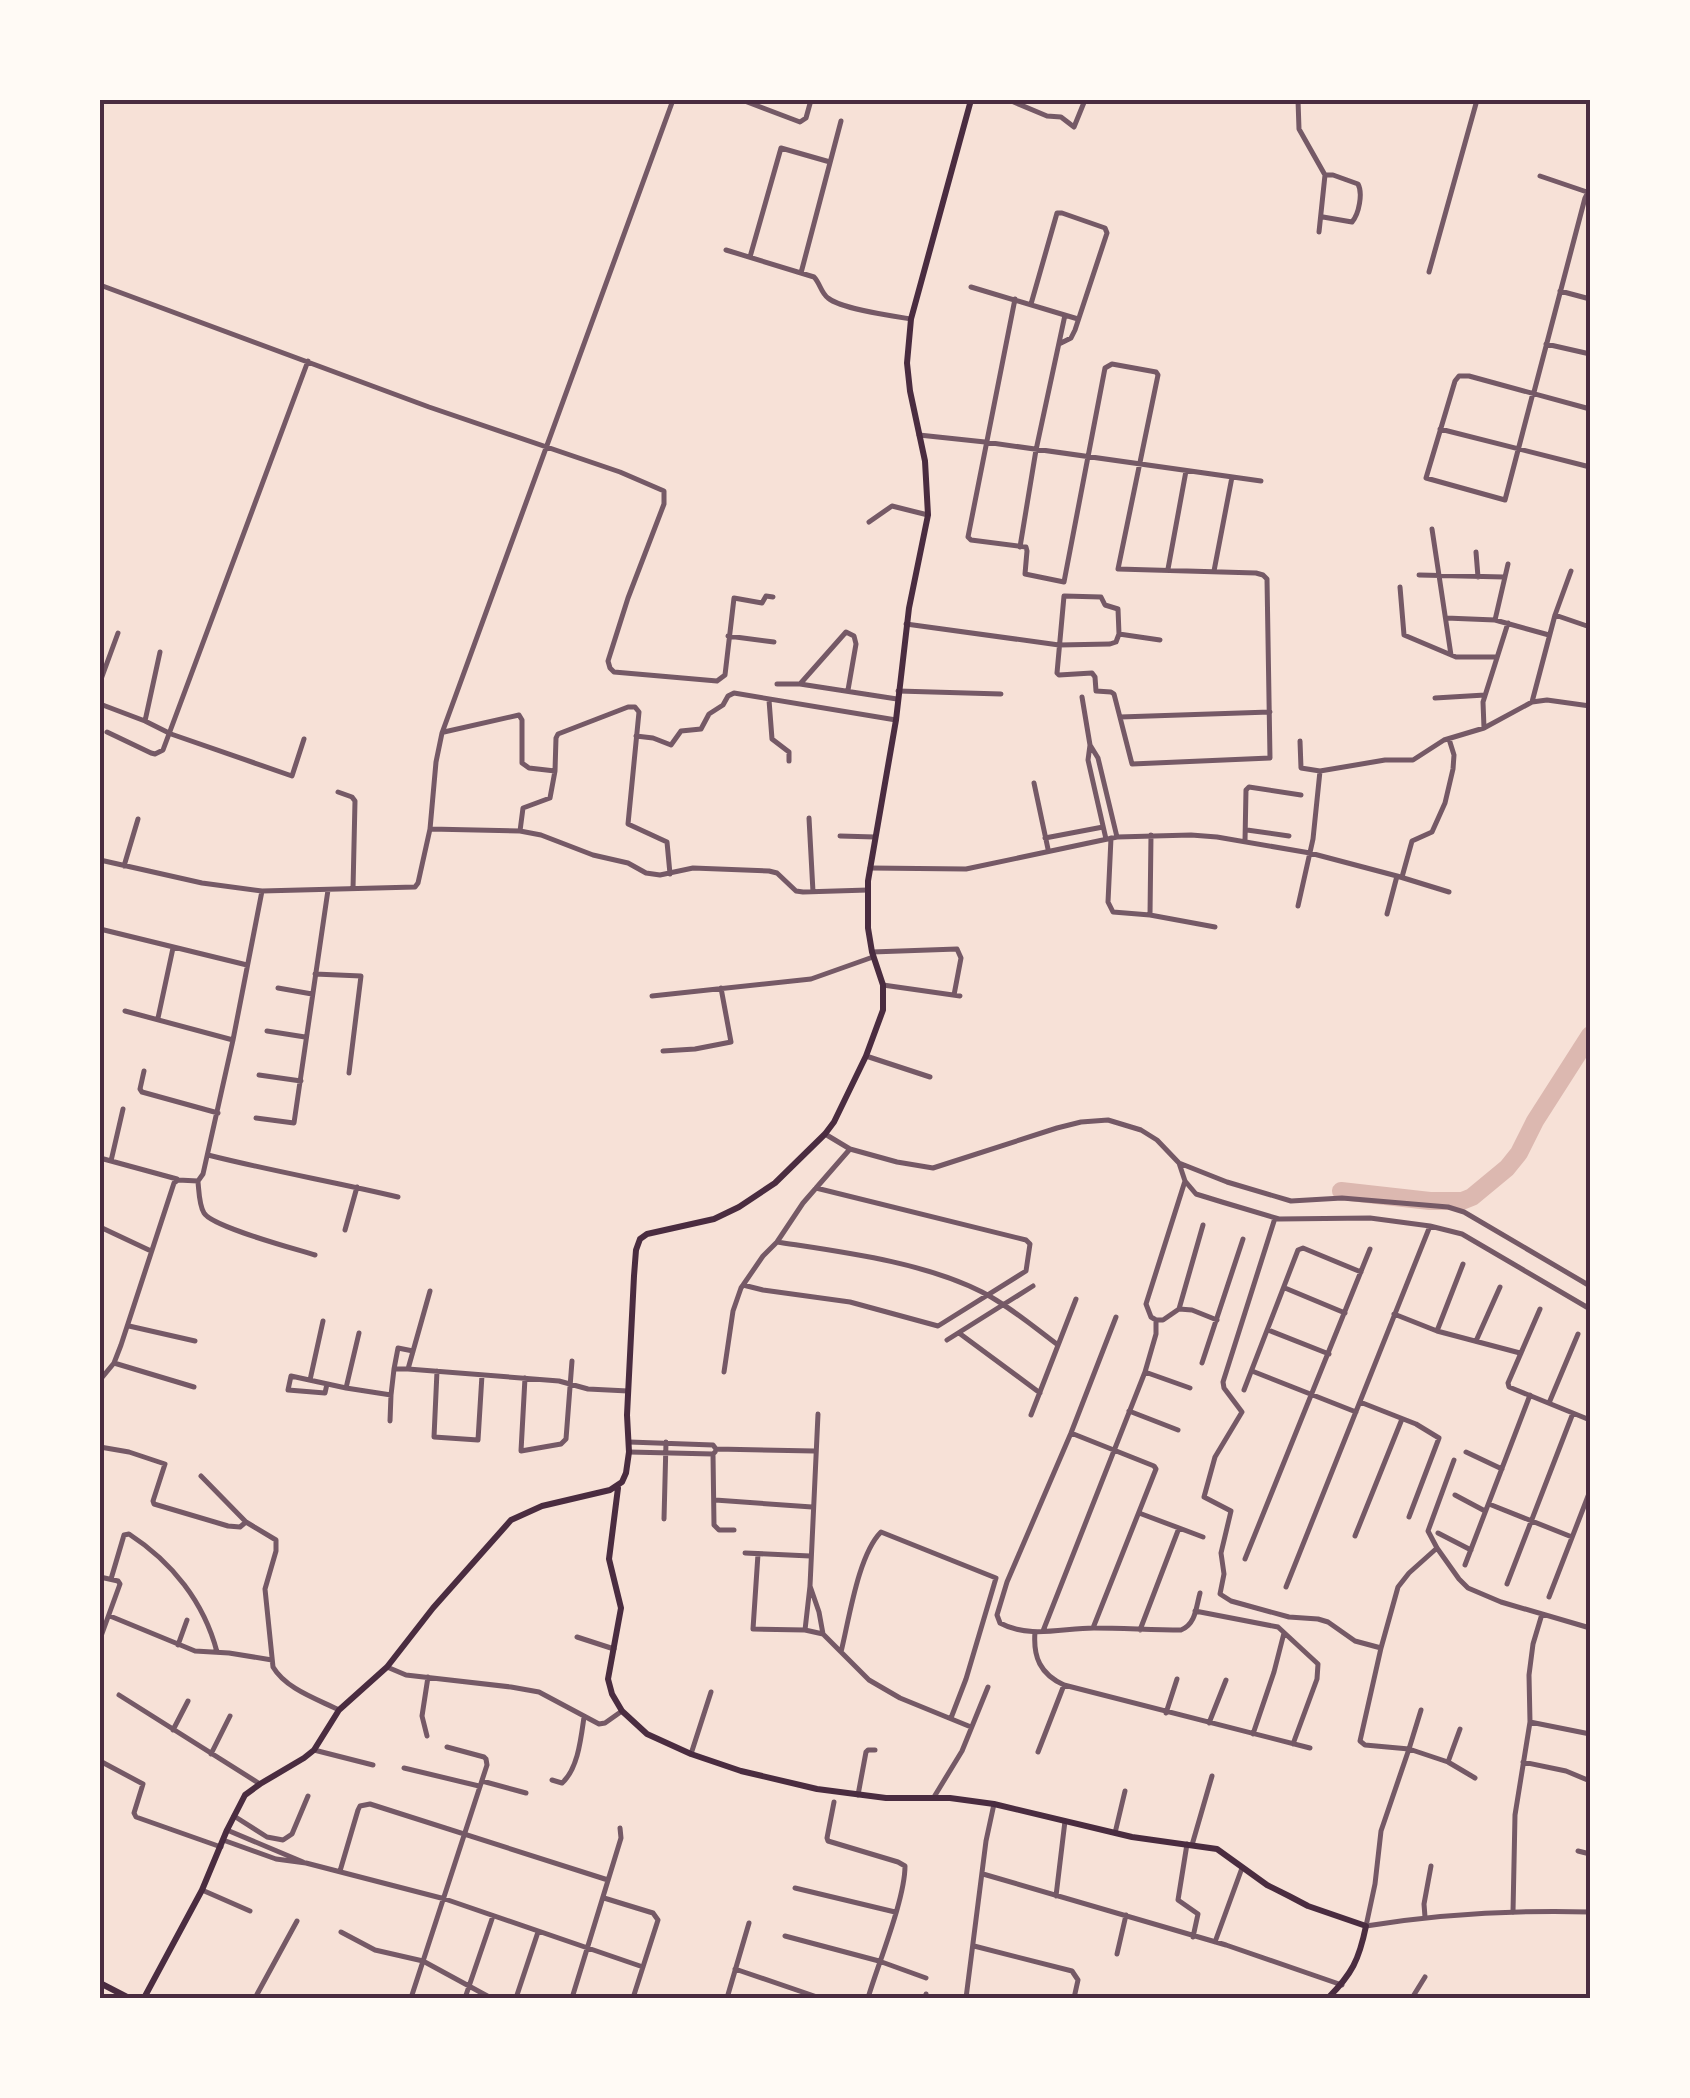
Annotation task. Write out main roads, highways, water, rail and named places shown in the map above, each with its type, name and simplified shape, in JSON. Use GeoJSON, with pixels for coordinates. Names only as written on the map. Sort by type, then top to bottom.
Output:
{"type":"FeatureCollection","features":[{"type":"Feature","properties":{"kind":"main road"},"geometry":{"type":"LineString","coordinates":[[971,100],[910,320],[907,362],[927,476],[928,515],[906,624],[896,720],[870,868],[868,928],[882,986],[883,1010],[846,1101],[826,1134],[774,1183],[740,1207],[714,1219],[647,1234],[640,1240],[634,1276],[629,1452],[626,1473],[618,1487],[609,1547],[620,1608],[608,1679],[622,1711],[647,1734],[691,1754],[762,1776],[858,1795],[934,1797],[994,1804],[1115,1834],[1217,1848],[1267,1884],[1308,1906],[1366,1926],[1353,1971],[1328,1998]]}},
{"type":"Feature","properties":{"kind":"main road"},"geometry":{"type":"LineString","coordinates":[[144,1998],[202,1890],[245,1795],[314,1750],[339,1710],[387,1667],[510,1520],[542,1506],[618,1487]]}},
{"type":"Feature","properties":{"kind":"main road"},"geometry":{"type":"LineString","coordinates":[[100,1982],[129,1998]]}},
{"type":"Feature","properties":{"kind":"waterway"},"geometry":{"type":"LineString","coordinates":[[1341,1191],[1430,1201],[1462,1201],[1472,1197],[1519,1153],[1590,1035]]}}]}
